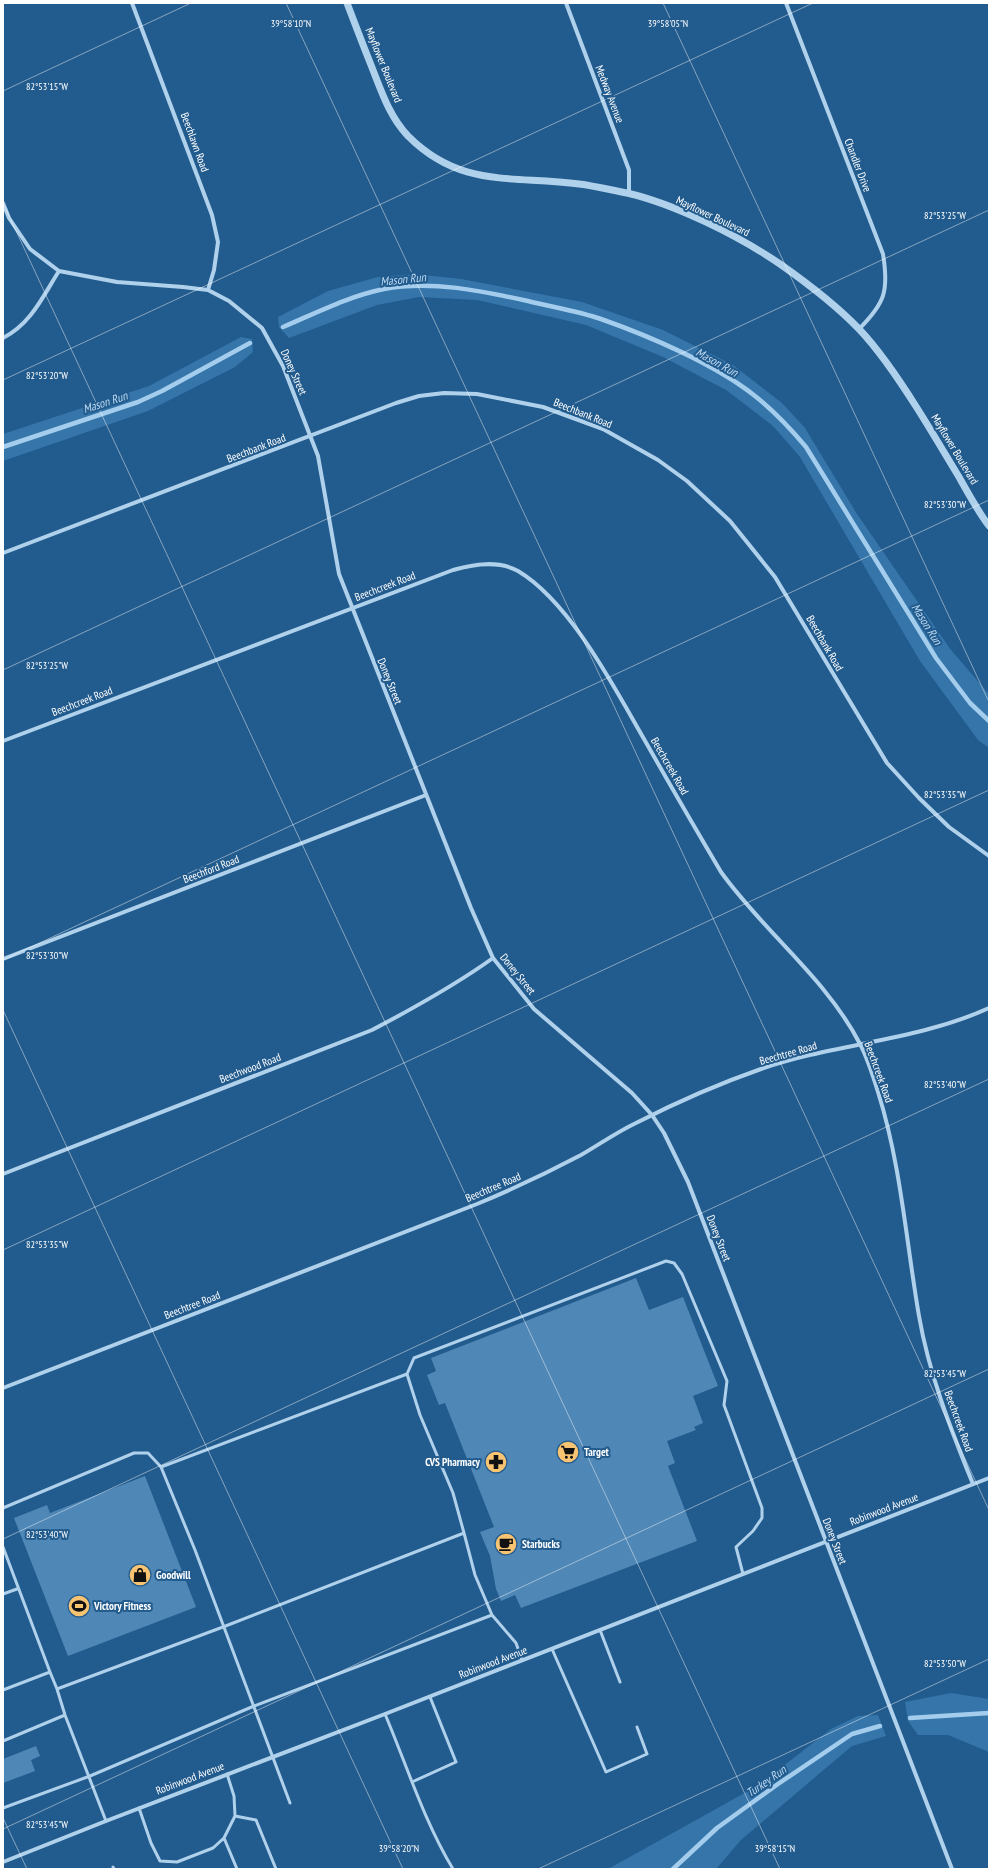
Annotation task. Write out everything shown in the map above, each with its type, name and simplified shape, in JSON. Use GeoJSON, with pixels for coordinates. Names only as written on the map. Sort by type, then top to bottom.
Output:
{"type":"FeatureCollection","features":[{"type":"Feature","properties":{"kind":"street","name":"Beechlawn Road"},"geometry":{"type":"LineString","coordinates":[[132,3],[212,215],[218,242],[214,270],[208,290]]}},
{"type":"Feature","properties":{"kind":"street","name":"Mayflower Boulevard"},"geometry":{"type":"LineString","coordinates":[[347,3],[383,97],[394,118],[408,136],[429,154],[448,166],[469,173],[498,178],[579,184],[629,194],[686,213],[736,237],[779,263],[819,294],[859,329],[887,364],[916,406],[976,507],[989,526]]}},
{"type":"Feature","properties":{"kind":"street","name":"Medway Avenue"},"geometry":{"type":"LineString","coordinates":[[566,3],[629,170],[629,194]]}},
{"type":"Feature","properties":{"kind":"street","name":"Chandler Drive"},"geometry":{"type":"LineString","coordinates":[[786,3],[883,254],[886,286],[880,303],[872,316],[859,329]]}},
{"type":"Feature","properties":{"kind":"street","name":"Doney Street"},"geometry":{"type":"LineString","coordinates":[[3,203],[9,218],[30,249],[59,271],[117,282],[208,290],[229,301],[262,328],[283,366],[318,456],[339,574],[426,796],[493,958],[534,1009],[632,1093],[652,1115],[664,1133],[688,1182],[952,1869]]}},
{"type":"Feature","properties":{"kind":"street"},"geometry":{"type":"LineString","coordinates":[[3,338],[14,332],[30,317],[59,271]]}},
{"type":"Feature","properties":{"kind":"street","name":"Beechbank Road"},"geometry":{"type":"LineString","coordinates":[[3,553],[419,396],[444,393],[477,394],[543,407],[603,429],[658,460],[687,481],[730,521],[775,577],[887,763],[919,798],[949,827],[989,856]]}},
{"type":"Feature","properties":{"kind":"street","name":"Beechcreek Road"},"geometry":{"type":"LineString","coordinates":[[3,741],[468,565],[485,564],[501,566],[516,571],[531,581],[570,620],[612,684],[721,872],[739,897],[821,986],[846,1020],[861,1044],[871,1069],[889,1125],[903,1202],[919,1318],[930,1364],[946,1415],[973,1484]]}},
{"type":"Feature","properties":{"kind":"street","name":"Beechford Road"},"geometry":{"type":"LineString","coordinates":[[3,959],[426,796]]}},
{"type":"Feature","properties":{"kind":"street","name":"Beechwood Road"},"geometry":{"type":"LineString","coordinates":[[3,1174],[372,1030],[415,1008],[461,981],[493,958]]}},
{"type":"Feature","properties":{"kind":"street","name":"Beechtree Road"},"geometry":{"type":"LineString","coordinates":[[3,1388],[526,1184],[652,1115],[706,1090],[763,1069],[823,1052],[889,1039],[963,1020],[989,1008]]}},
{"type":"Feature","properties":{"kind":"street","name":"Robinwood Avenue"},"geometry":{"type":"LineString","coordinates":[[3,1862],[138,1808],[430,1697],[989,1478]]}},
{"type":"Feature","properties":{"kind":"lane"},"geometry":{"type":"LineString","coordinates":[[522,1660],[516,1644],[492,1616],[476,1575],[453,1493],[420,1415],[407,1374],[414,1358],[666,1261],[674,1263],[682,1274],[727,1381],[724,1405],[762,1508],[762,1518],[753,1531],[736,1547],[743,1574]]}},
{"type":"Feature","properties":{"kind":"lane"},"geometry":{"type":"LineString","coordinates":[[161,1467],[407,1374]]}},
{"type":"Feature","properties":{"kind":"lane"},"geometry":{"type":"LineString","coordinates":[[3,1508],[134,1453],[148,1454],[161,1467],[254,1706],[271,1757],[290,1803]]}},
{"type":"Feature","properties":{"kind":"lane"},"geometry":{"type":"LineString","coordinates":[[57,1689],[223,1627],[464,1533]]}},
{"type":"Feature","properties":{"kind":"lane"},"geometry":{"type":"LineString","coordinates":[[3,1548],[17,1589],[57,1689],[65,1715],[90,1776],[106,1821]]}},
{"type":"Feature","properties":{"kind":"lane"},"geometry":{"type":"LineString","coordinates":[[3,1594],[17,1589]]}},
{"type":"Feature","properties":{"kind":"lane"},"geometry":{"type":"LineString","coordinates":[[3,1808],[90,1776],[254,1706],[492,1616]]}},
{"type":"Feature","properties":{"kind":"lane"},"geometry":{"type":"LineString","coordinates":[[600,1630],[620,1682]]}},
{"type":"Feature","properties":{"kind":"lane"},"geometry":{"type":"LineString","coordinates":[[552,1649],[606,1772],[647,1754],[637,1727]]}},
{"type":"Feature","properties":{"kind":"lane"},"geometry":{"type":"LineString","coordinates":[[3,1690],[50,1672]]}},
{"type":"Feature","properties":{"kind":"lane"},"geometry":{"type":"LineString","coordinates":[[412,1782],[456,1762],[430,1697]]}},
{"type":"Feature","properties":{"kind":"lane"},"geometry":{"type":"LineString","coordinates":[[385,1714],[412,1782],[445,1856],[453,1869]]}},
{"type":"Feature","properties":{"kind":"lane"},"geometry":{"type":"LineString","coordinates":[[3,1741],[65,1715]]}},
{"type":"Feature","properties":{"kind":"lane"},"geometry":{"type":"LineString","coordinates":[[138,1808],[151,1843],[160,1861],[177,1862],[213,1848],[224,1838],[235,1816],[234,1796],[227,1774]]}},
{"type":"Feature","properties":{"kind":"lane"},"geometry":{"type":"LineString","coordinates":[[235,1816],[256,1820],[276,1869]]}},
{"type":"Feature","properties":{"kind":"lane"},"geometry":{"type":"LineString","coordinates":[[224,1838],[237,1869]]}},
{"type":"Feature","properties":{"kind":"shaded area"},"geometry":{"type":"Polygon","coordinates":[[[414,274],[461,279],[582,302],[663,330],[733,365],[782,403],[805,428],[857,514],[951,650],[989,694],[989,748],[978,740],[920,661],[800,457],[773,426],[726,390],[663,357],[586,325],[477,300],[419,297],[377,305],[289,338],[279,327],[278,317],[328,291],[378,277],[414,274]]]}},
{"type":"Feature","properties":{"kind":"shaded area"},"geometry":{"type":"Polygon","coordinates":[[[241,337],[252,339],[253,352],[235,367],[148,411],[3,461],[3,434],[149,386],[241,337]]]}},
{"type":"Feature","properties":{"kind":"shaded area"},"geometry":{"type":"Polygon","coordinates":[[[951,1693],[989,1699],[989,1752],[948,1735],[918,1735],[908,1721],[905,1702],[951,1693]]]}},
{"type":"Feature","properties":{"kind":"shaded area"},"geometry":{"type":"Polygon","coordinates":[[[878,1715],[886,1736],[852,1746],[741,1840],[716,1869],[608,1869],[759,1785],[831,1729],[858,1716],[878,1715]]]}},
{"type":"Feature","properties":{"kind":"building","name":"Target"},"geometry":{"type":"Polygon","coordinates":[[[636,1278],[649,1310],[683,1297],[718,1386],[693,1396],[703,1423],[694,1427],[696,1430],[667,1441],[675,1463],[668,1466],[697,1541],[521,1608],[515,1595],[501,1601],[496,1589],[490,1556],[480,1532],[494,1527],[445,1403],[439,1405],[427,1375],[436,1371],[431,1358],[636,1278]]]}},
{"type":"Feature","properties":{"kind":"building"},"geometry":{"type":"Polygon","coordinates":[[[145,1476],[196,1607],[68,1656],[14,1518],[47,1505],[50,1513],[145,1476]]]}},
{"type":"Feature","properties":{"kind":"building"},"geometry":{"type":"Polygon","coordinates":[[[36,1746],[40,1756],[31,1760],[35,1771],[3,1783],[3,1759],[36,1746]]]}},
{"type":"Feature","properties":{"kind":"waterway","name":"Mason Run"},"geometry":{"type":"LineString","coordinates":[[283,327],[345,300],[371,292],[402,287],[438,286],[475,290],[511,297],[592,316],[660,342],[721,373],[739,384],[762,402],[782,420],[806,447],[936,658],[970,703],[989,721]]}},
{"type":"Feature","properties":{"kind":"waterway","name":"Mason Run"},"geometry":{"type":"LineString","coordinates":[[3,447],[138,402],[162,391],[250,343]]}},
{"type":"Feature","properties":{"kind":"waterway","name":"Turkey Run"},"geometry":{"type":"LineString","coordinates":[[910,1718],[989,1713]]}},
{"type":"Feature","properties":{"kind":"waterway","name":"Turkey Run"},"geometry":{"type":"LineString","coordinates":[[673,1869],[717,1828],[778,1784],[852,1734],[880,1726]]}},
{"type":"Feature","properties":{"kind":"place","name":"Target"},"geometry":{"type":"Point","coordinates":[568,1452]}},
{"type":"Feature","properties":{"kind":"place","name":"CVS Pharmacy"},"geometry":{"type":"Point","coordinates":[496,1462]}},
{"type":"Feature","properties":{"kind":"place","name":"Starbucks"},"geometry":{"type":"Point","coordinates":[506,1544]}},
{"type":"Feature","properties":{"kind":"place","name":"Goodwill"},"geometry":{"type":"Point","coordinates":[140,1575]}},
{"type":"Feature","properties":{"kind":"place","name":"Victory Fitness"},"geometry":{"type":"Point","coordinates":[79,1606]}}]}
